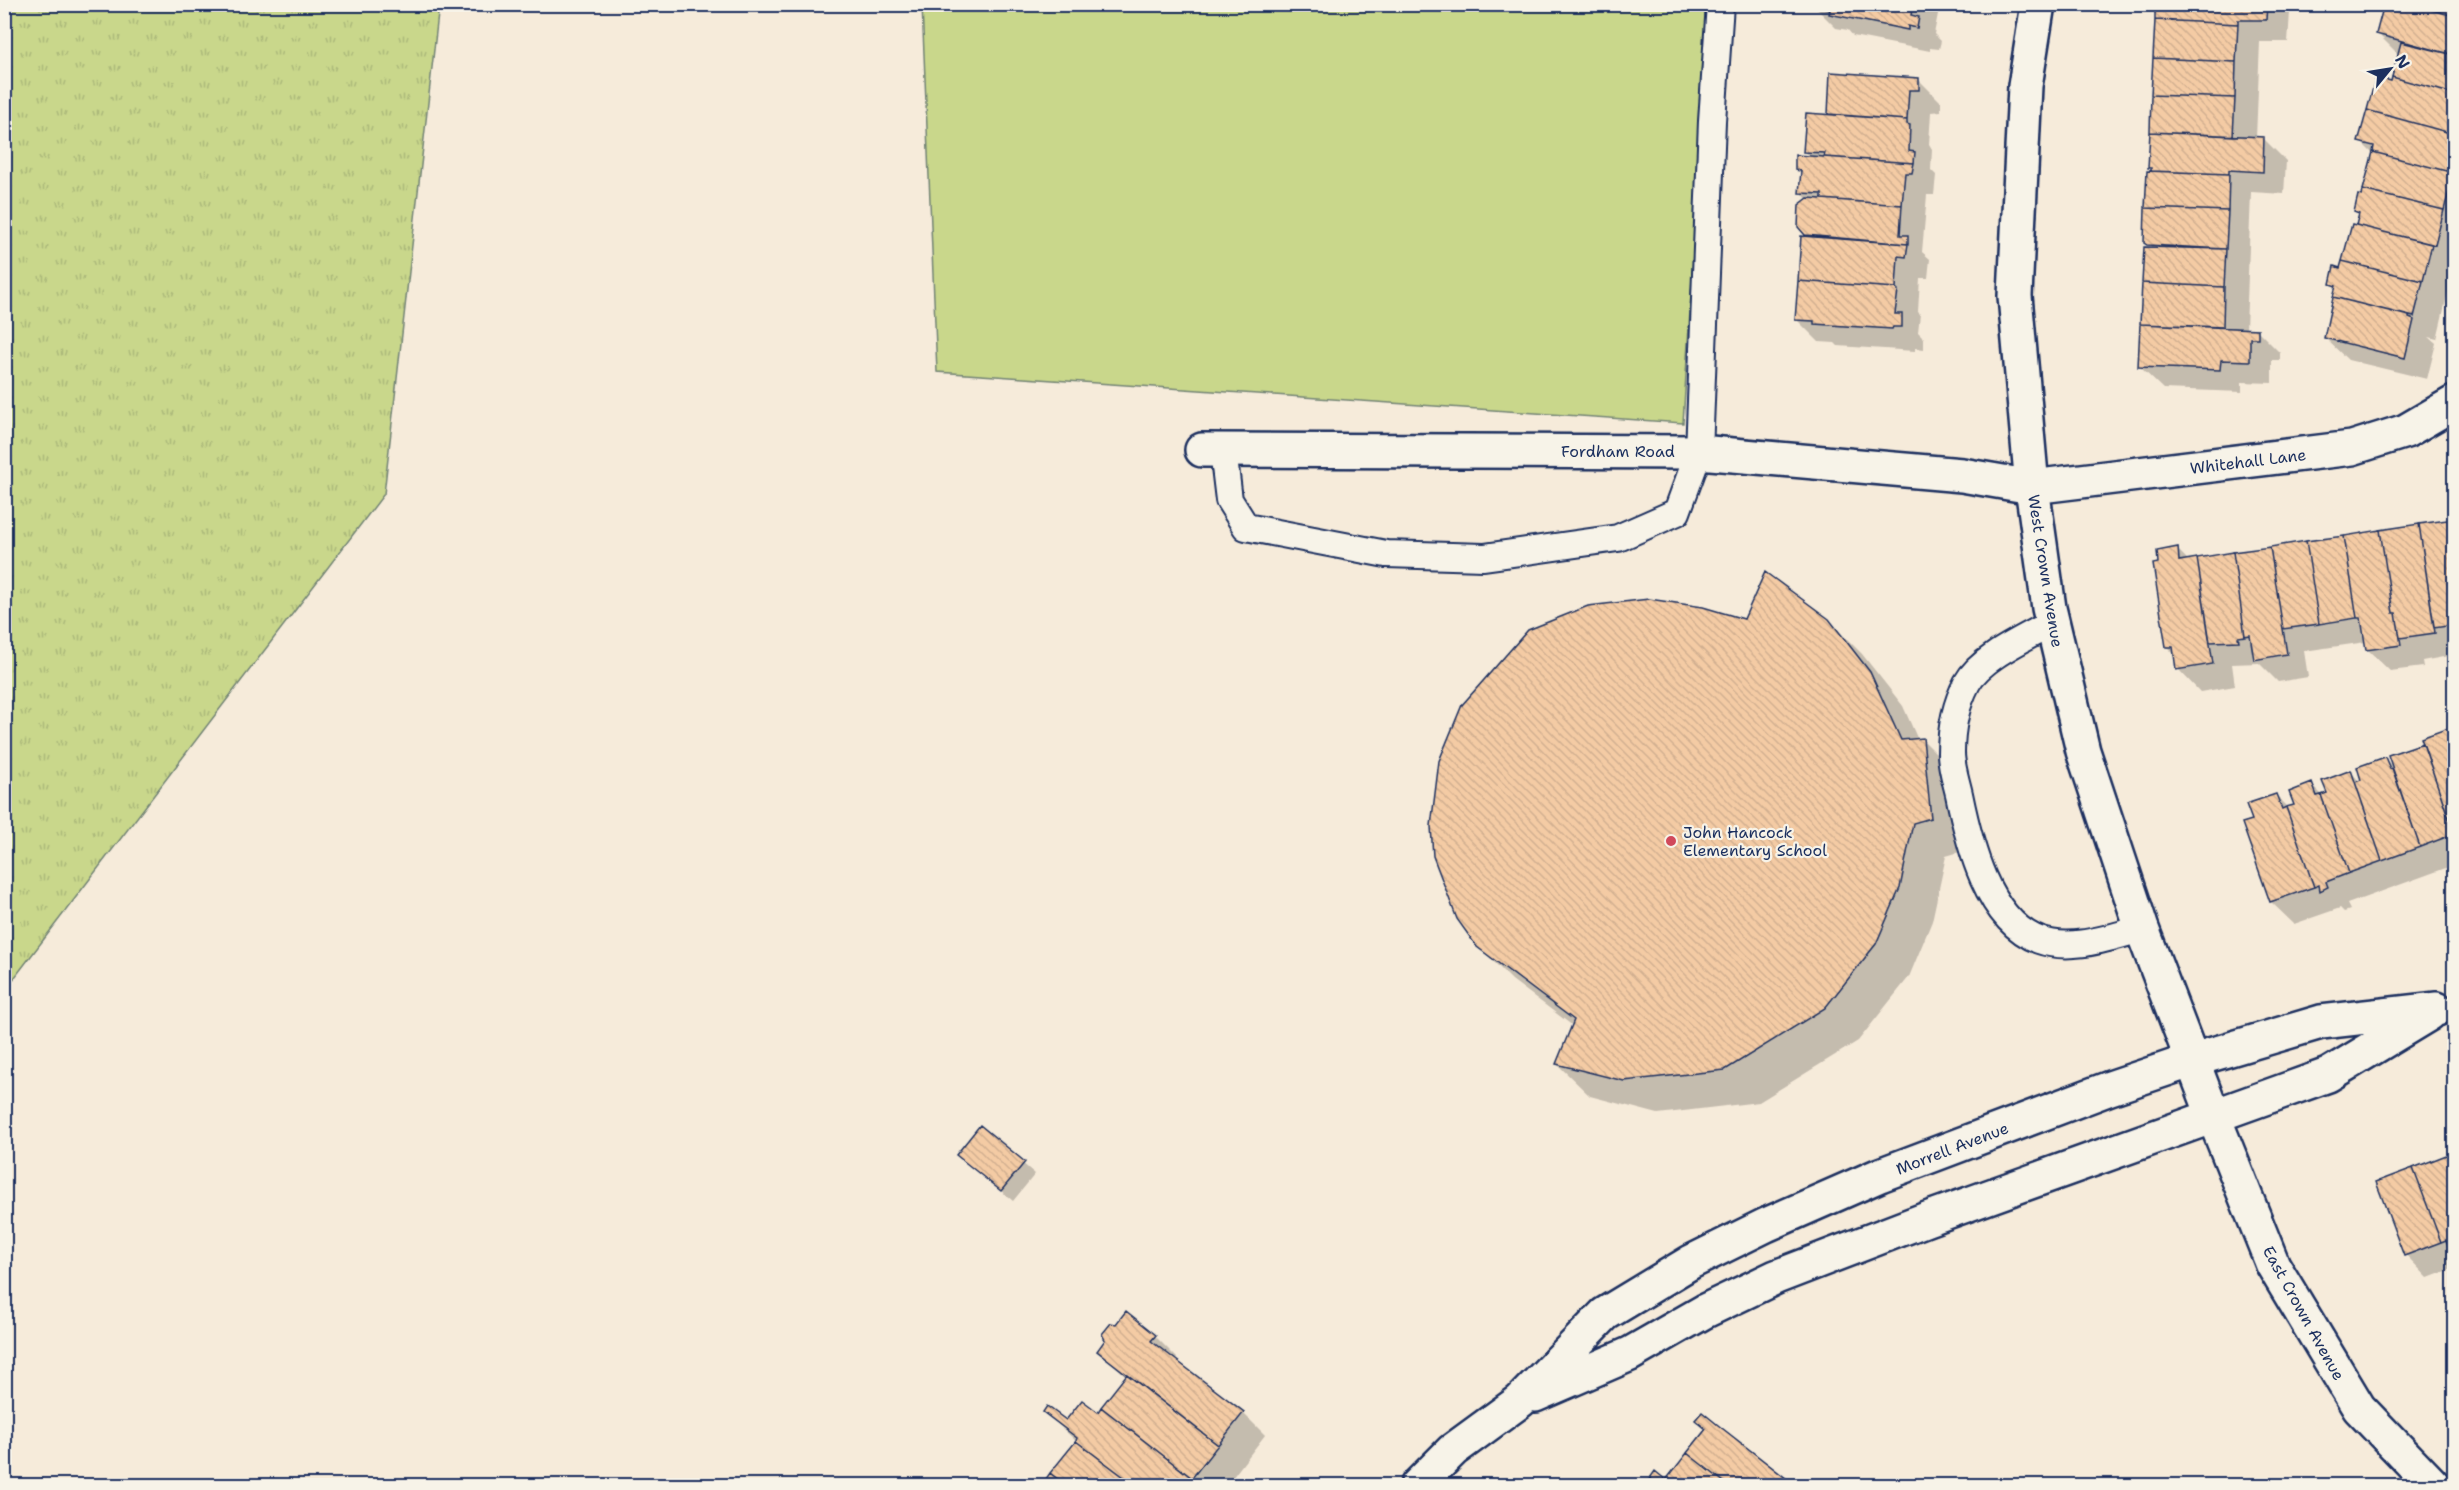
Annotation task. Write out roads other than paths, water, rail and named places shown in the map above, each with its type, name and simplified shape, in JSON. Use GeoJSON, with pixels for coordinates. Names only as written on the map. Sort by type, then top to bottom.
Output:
{"type":"FeatureCollection","features":[{"type":"Feature","properties":{"kind":"street","name":"West Crown Avenue"},"geometry":{"type":"LineString","coordinates":[[2038,4],[2025,86],[2015,296],[2032,487],[2052,622],[2083,751],[2142,929],[2213,1115]]}},
{"type":"Feature","properties":{"kind":"street","name":"Whitehall Lane"},"geometry":{"type":"LineString","coordinates":[[2032,487],[2352,448],[2406,431],[2454,403]]}},
{"type":"Feature","properties":{"kind":"street","name":"Fordham Road"},"geometry":{"type":"LineString","coordinates":[[1213,450],[1698,452],[1962,475],[2032,487]]}},
{"type":"Feature","properties":{"kind":"street","name":"Morrell Avenue"},"geometry":{"type":"LineString","coordinates":[[1417,1485],[1453,1450],[1520,1401],[1605,1314],[1691,1262],[1766,1225],[1880,1175],[2110,1088],[2193,1060],[2321,1022],[2446,1005]]}},
{"type":"Feature","properties":{"kind":"street","name":"Morrell Avenue"},"geometry":{"type":"LineString","coordinates":[[1520,1401],[1630,1354],[1705,1311],[1776,1276],[2328,1075],[2446,1005]]}},
{"type":"Feature","properties":{"kind":"street","name":"East Crown Avenue"},"geometry":{"type":"LineString","coordinates":[[2213,1115],[2274,1265],[2352,1398],[2434,1485]]}},
{"type":"Feature","properties":{"kind":"lane"},"geometry":{"type":"LineString","coordinates":[[1213,450],[1229,500],[1246,527],[1386,554],[1484,557],[1618,538],[1677,512],[1698,452],[1720,4]]}},
{"type":"Feature","properties":{"kind":"lane"},"geometry":{"type":"LineString","coordinates":[[2052,622],[1987,662],[1976,670],[1967,683],[1953,724],[1951,756],[1964,820],[1990,890],[2004,914],[2024,933],[2055,945],[2082,944],[2142,929]]}},
{"type":"Feature","properties":{"kind":"place","name":"John Hancock Elementary School"},"geometry":{"type":"Point","coordinates":[1671,841]}}]}
